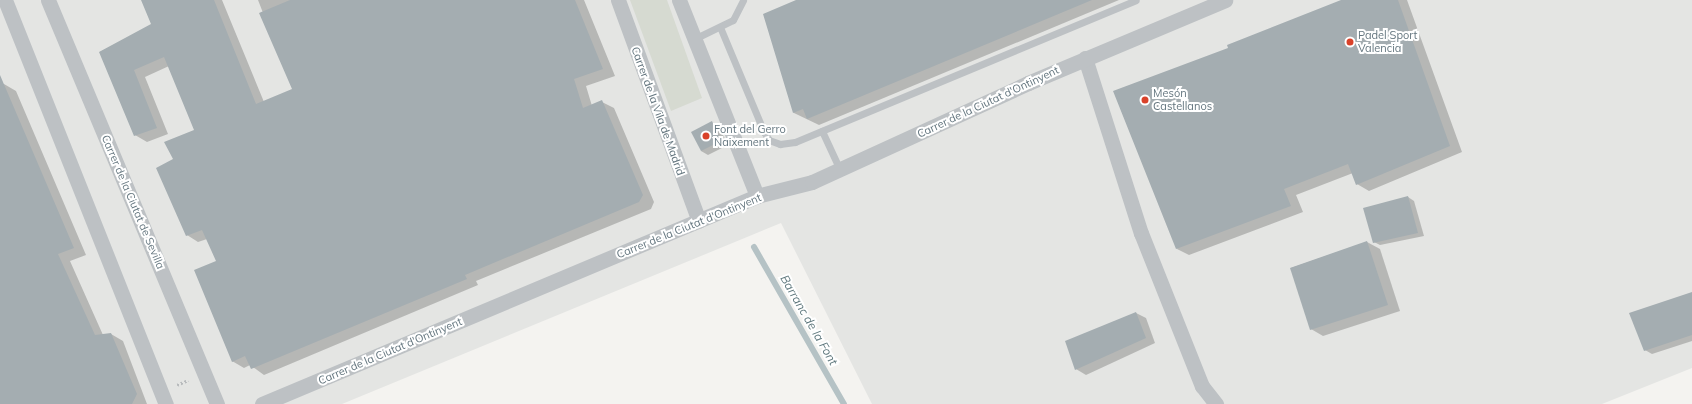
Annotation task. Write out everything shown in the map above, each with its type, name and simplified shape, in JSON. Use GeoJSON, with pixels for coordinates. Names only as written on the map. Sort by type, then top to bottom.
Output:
{"type":"FeatureCollection","features":[{"type":"Feature","properties":{"kind":"street"},"geometry":{"type":"LineString","coordinates":[[5,0],[164,398]]}},
{"type":"Feature","properties":{"kind":"street","name":"Carrer de la Ciutat de Sevilla"},"geometry":{"type":"LineString","coordinates":[[48,0],[217,404]]}},
{"type":"Feature","properties":{"kind":"street","name":"Carrer de la Vila de Madrid"},"geometry":{"type":"LineString","coordinates":[[618,0],[699,221]]}},
{"type":"Feature","properties":{"kind":"street"},"geometry":{"type":"LineString","coordinates":[[679,0],[757,196]]}},
{"type":"Feature","properties":{"kind":"street","name":"Carrer de la Ciutat d'Ontinyent"},"geometry":{"type":"LineString","coordinates":[[262,404],[757,196],[812,182],[1085,58],[1225,0]]}},
{"type":"Feature","properties":{"kind":"street"},"geometry":{"type":"LineString","coordinates":[[1085,58],[1140,233],[1202,386],[1216,404]]}},
{"type":"Feature","properties":{"kind":"lane"},"geometry":{"type":"LineString","coordinates":[[694,39],[733,20],[743,0]]}},
{"type":"Feature","properties":{"kind":"lane"},"geometry":{"type":"LineString","coordinates":[[720,27],[769,140],[780,144],[795,142],[1136,0]]}},
{"type":"Feature","properties":{"kind":"lane"},"geometry":{"type":"LineString","coordinates":[[822,131],[840,170]]}},
{"type":"Feature","properties":{"kind":"path"},"geometry":{"type":"LineString","coordinates":[[164,398],[204,373]]}},
{"type":"Feature","properties":{"kind":"shaded area"},"geometry":{"type":"Polygon","coordinates":[[[0,0],[1692,0],[1692,368],[1602,404],[872,404],[781,223],[342,404],[0,404],[0,0]]]}},
{"type":"Feature","properties":{"kind":"shaded area"},"geometry":{"type":"Polygon","coordinates":[[[630,0],[667,0],[702,98],[671,111],[630,0]]]}},
{"type":"Feature","properties":{"kind":"building"},"geometry":{"type":"Polygon","coordinates":[[[141,0],[214,0],[256,104],[292,89],[259,13],[290,0],[575,0],[603,69],[574,79],[583,108],[602,100],[643,195],[639,202],[465,275],[467,279],[251,369],[245,356],[232,362],[194,270],[216,261],[202,230],[186,236],[156,168],[173,159],[164,142],[194,130],[164,57],[134,70],[157,128],[134,136],[99,52],[151,24],[141,0]]]}},
{"type":"Feature","properties":{"kind":"building"},"geometry":{"type":"Polygon","coordinates":[[[796,0],[1092,0],[807,119],[803,109],[793,113],[763,14],[796,0]]]}},
{"type":"Feature","properties":{"kind":"building"},"geometry":{"type":"Polygon","coordinates":[[[1341,0],[1398,0],[1450,146],[1356,185],[1348,164],[1284,189],[1291,206],[1176,249],[1113,91],[1228,48],[1227,45],[1341,0]]]}},
{"type":"Feature","properties":{"kind":"building"},"geometry":{"type":"Polygon","coordinates":[[[0,75],[74,248],[58,254],[95,335],[111,333],[137,394],[132,404],[0,404],[0,75]]]}},
{"type":"Feature","properties":{"kind":"building","name":"Font del Gerro Naixement"},"geometry":{"type":"Polygon","coordinates":[[[712,121],[721,141],[701,151],[691,132],[712,121]]]}},
{"type":"Feature","properties":{"kind":"building"},"geometry":{"type":"Polygon","coordinates":[[[1408,196],[1418,233],[1373,243],[1363,208],[1408,196]]]}},
{"type":"Feature","properties":{"kind":"building"},"geometry":{"type":"Polygon","coordinates":[[[1367,241],[1388,305],[1310,330],[1290,268],[1367,241]]]}},
{"type":"Feature","properties":{"kind":"building"},"geometry":{"type":"Polygon","coordinates":[[[1692,292],[1692,335],[1644,351],[1629,313],[1692,292]]]}},
{"type":"Feature","properties":{"kind":"building"},"geometry":{"type":"Polygon","coordinates":[[[1136,312],[1146,338],[1075,370],[1065,341],[1136,312]]]}},
{"type":"Feature","properties":{"kind":"waterway","name":"Barranc de la Font"},"geometry":{"type":"LineString","coordinates":[[754,247],[844,404]]}},
{"type":"Feature","properties":{"kind":"place","name":"Padel Sport Valencia"},"geometry":{"type":"Point","coordinates":[1350,42]}},
{"type":"Feature","properties":{"kind":"place","name":"Mesón Castellanos"},"geometry":{"type":"Point","coordinates":[1145,100]}},
{"type":"Feature","properties":{"kind":"place","name":"Font del Gerro Naixement"},"geometry":{"type":"Point","coordinates":[706,136]}}]}
